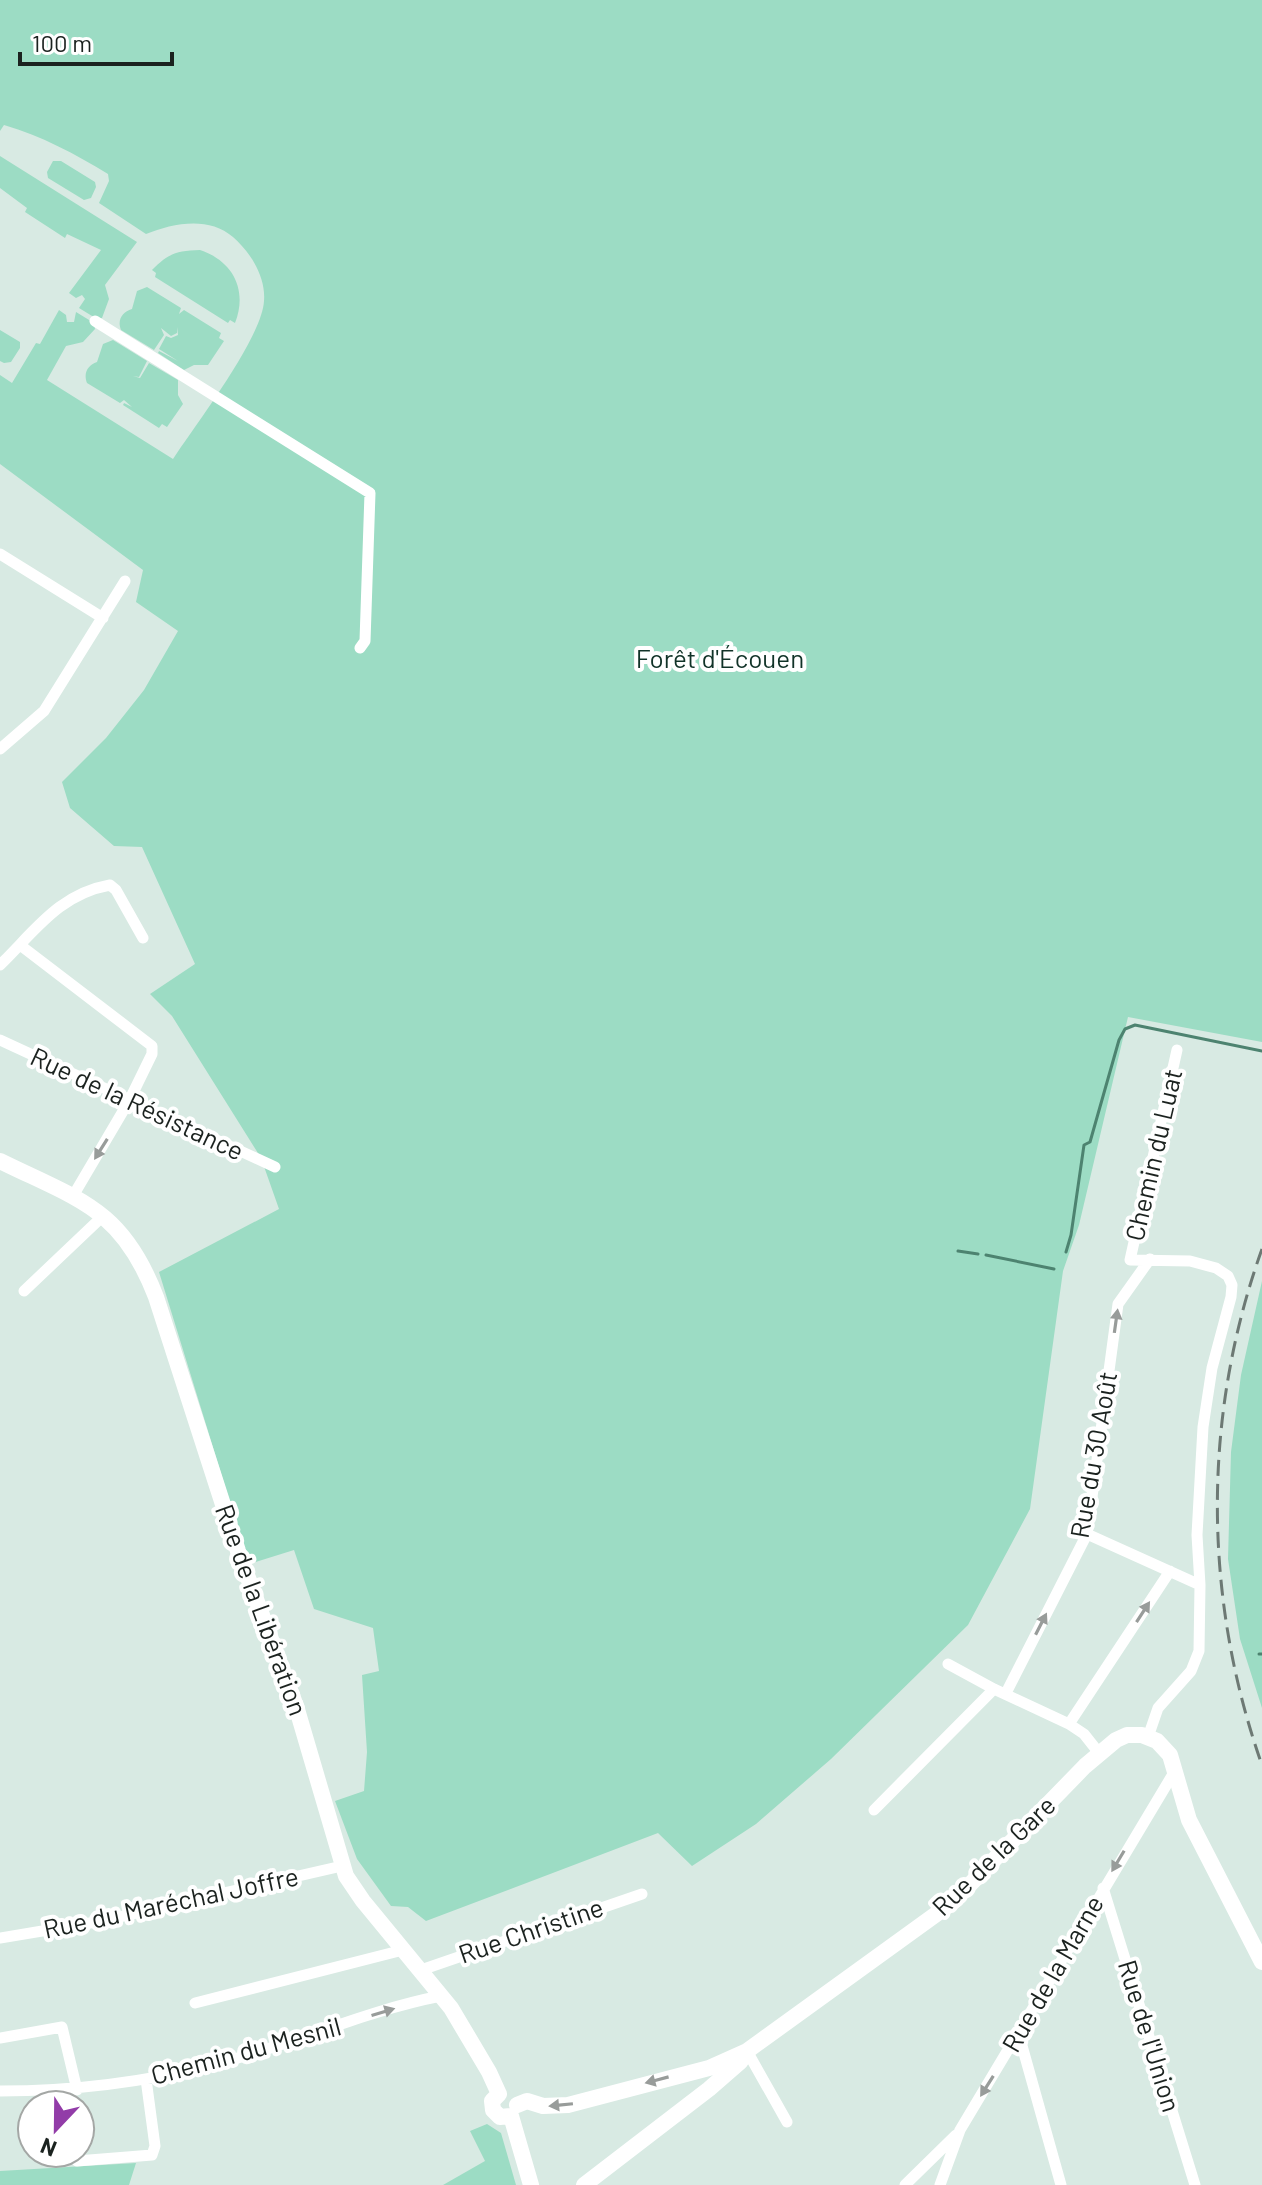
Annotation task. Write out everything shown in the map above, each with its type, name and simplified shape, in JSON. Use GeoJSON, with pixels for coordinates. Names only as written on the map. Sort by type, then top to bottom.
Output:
{"type":"FeatureCollection","features":[{"type":"Feature","properties":{"kind":"street"},"geometry":{"type":"LineString","coordinates":[[95,321],[370,493],[365,641],[360,648]]}},
{"type":"Feature","properties":{"kind":"street"},"geometry":{"type":"LineString","coordinates":[[2,560],[103,618]]}},
{"type":"Feature","properties":{"kind":"street"},"geometry":{"type":"LineString","coordinates":[[0,749],[44,711],[125,581]]}},
{"type":"Feature","properties":{"kind":"street"},"geometry":{"type":"LineString","coordinates":[[0,965],[65,900],[89,889],[110,885],[122,897],[143,938]]}},
{"type":"Feature","properties":{"kind":"street"},"geometry":{"type":"LineString","coordinates":[[20,945],[152,1046],[152,1054],[129,1101],[73,1196]]}},
{"type":"Feature","properties":{"kind":"street","name":"Rue de la Résistance"},"geometry":{"type":"LineString","coordinates":[[0,1040],[275,1167]]}},
{"type":"Feature","properties":{"kind":"street","name":"Chemin du Luat"},"geometry":{"type":"LineString","coordinates":[[1150,1259],[1130,1260],[1177,1050]]}},
{"type":"Feature","properties":{"kind":"street","name":"Rue de la Libération"},"geometry":{"type":"LineString","coordinates":[[0,1161],[73,1196],[104,1215],[130,1243],[156,1297],[238,1551],[296,1706],[342,1866],[358,1894],[441,1996],[482,2059],[499,2094],[492,2101],[493,2110],[500,2117],[514,2111]]}},
{"type":"Feature","properties":{"kind":"street"},"geometry":{"type":"LineString","coordinates":[[24,1291],[104,1215]]}},
{"type":"Feature","properties":{"kind":"street"},"geometry":{"type":"LineString","coordinates":[[1150,1259],[1204,1264],[1223,1271],[1230,1279],[1231,1297],[1212,1368],[1203,1427],[1197,1535],[1199,1651],[1191,1671],[1158,1708],[1148,1737],[1165,1747],[1176,1769],[1189,1820],[1262,1962]]}},
{"type":"Feature","properties":{"kind":"street","name":"Rue du 30 Août"},"geometry":{"type":"LineString","coordinates":[[874,1810],[1000,1691],[1087,1534],[1118,1304],[1150,1259]]}},
{"type":"Feature","properties":{"kind":"street"},"geometry":{"type":"LineString","coordinates":[[1087,1534],[1200,1585]]}},
{"type":"Feature","properties":{"kind":"street"},"geometry":{"type":"LineString","coordinates":[[1069,1724],[1170,1571]]}},
{"type":"Feature","properties":{"kind":"street"},"geometry":{"type":"LineString","coordinates":[[948,1664],[1069,1724],[1084,1734],[1099,1753]]}},
{"type":"Feature","properties":{"kind":"street","name":"Rue de la Gare"},"geometry":{"type":"LineString","coordinates":[[514,2111],[527,2101],[543,2106],[568,2105],[709,2068],[747,2051],[953,1902],[1099,1753],[1121,1737],[1148,1737]]}},
{"type":"Feature","properties":{"kind":"street","name":"Rue de la Marne"},"geometry":{"type":"LineString","coordinates":[[940,2185],[960,2130],[1019,2035],[1158,1794],[1176,1769]]}},
{"type":"Feature","properties":{"kind":"street","name":"Rue du Maréchal Joffre"},"geometry":{"type":"LineString","coordinates":[[0,1938],[102,1921],[342,1866]]}},
{"type":"Feature","properties":{"kind":"street","name":"Rue de l'Union"},"geometry":{"type":"LineString","coordinates":[[1103,1888],[1195,2185]]}},
{"type":"Feature","properties":{"kind":"street","name":"Rue Christine"},"geometry":{"type":"LineString","coordinates":[[421,1970],[642,1894]]}},
{"type":"Feature","properties":{"kind":"street"},"geometry":{"type":"LineString","coordinates":[[195,2003],[403,1950]]}},
{"type":"Feature","properties":{"kind":"street","name":"Chemin du Mesnil"},"geometry":{"type":"LineString","coordinates":[[81,2089],[215,2065],[441,1996]]}},
{"type":"Feature","properties":{"kind":"street"},"geometry":{"type":"LineString","coordinates":[[0,2038],[62,2027],[74,2089]]}},
{"type":"Feature","properties":{"kind":"street"},"geometry":{"type":"LineString","coordinates":[[1019,2035],[1061,2185]]}},
{"type":"Feature","properties":{"kind":"street"},"geometry":{"type":"LineString","coordinates":[[584,2185],[709,2089],[740,2062],[747,2051],[787,2122]]}},
{"type":"Feature","properties":{"kind":"street"},"geometry":{"type":"LineString","coordinates":[[699,2094],[709,2068]]}},
{"type":"Feature","properties":{"kind":"street"},"geometry":{"type":"LineString","coordinates":[[96,2159],[152,2155],[155,2146],[146,2079]]}},
{"type":"Feature","properties":{"kind":"street"},"geometry":{"type":"LineString","coordinates":[[514,2111],[531,2185]]}},
{"type":"Feature","properties":{"kind":"street"},"geometry":{"type":"LineString","coordinates":[[905,2185],[960,2130]]}},
{"type":"Feature","properties":{"kind":"green space","name":"Forêt d'Écouen"},"geometry":{"type":"Polygon","coordinates":[[[0,0],[1262,0],[1262,1042],[1128,1017],[1079,1225],[1063,1271],[1030,1509],[968,1625],[831,1759],[756,1824],[692,1866],[658,1833],[426,1921],[408,1907],[391,1906],[357,1859],[335,1801],[364,1791],[367,1752],[362,1675],[379,1671],[373,1628],[314,1609],[294,1550],[249,1564],[159,1272],[279,1209],[261,1158],[172,1016],[150,994],[195,964],[142,847],[114,846],[70,808],[62,782],[106,738],[144,690],[178,631],[136,602],[143,570],[0,464],[0,375],[12,383],[36,343],[40,344],[59,310],[66,315],[67,322],[74,322],[76,312],[94,323],[95,329],[83,342],[66,346],[47,380],[173,459],[226,381],[252,336],[264,301],[263,283],[246,250],[223,230],[191,224],[146,234],[99,203],[109,181],[108,174],[32,134],[4,125],[0,131],[0,0]]]}},
{"type":"Feature","properties":{"kind":"green space"},"geometry":{"type":"Polygon","coordinates":[[[0,156],[137,242],[105,285],[109,299],[102,318],[97,319],[79,308],[85,299],[82,295],[76,298],[69,293],[101,250],[67,234],[65,238],[25,212],[27,208],[0,188],[0,156]]]}},
{"type":"Feature","properties":{"kind":"green space"},"geometry":{"type":"Polygon","coordinates":[[[53,161],[61,161],[95,182],[91,198],[84,200],[48,178],[47,172],[53,161]]]}},
{"type":"Feature","properties":{"kind":"green space"},"geometry":{"type":"Polygon","coordinates":[[[200,250],[221,261],[235,278],[240,299],[235,323],[230,320],[228,323],[155,277],[156,273],[152,270],[168,256],[200,250]]]}},
{"type":"Feature","properties":{"kind":"green space"},"geometry":{"type":"Polygon","coordinates":[[[147,287],[181,308],[179,314],[184,310],[221,333],[219,338],[224,341],[208,365],[194,365],[184,370],[158,353],[178,361],[159,349],[166,336],[171,338],[178,335],[177,327],[177,333],[171,336],[161,328],[164,335],[154,350],[121,330],[121,317],[132,309],[137,291],[147,287]]]}},
{"type":"Feature","properties":{"kind":"green space"},"geometry":{"type":"Polygon","coordinates":[[[0,330],[20,342],[20,348],[11,362],[0,361],[0,330]]]}},
{"type":"Feature","properties":{"kind":"green space"},"geometry":{"type":"Polygon","coordinates":[[[113,340],[147,361],[139,377],[133,376],[140,378],[149,363],[178,380],[178,395],[183,404],[167,427],[162,424],[159,428],[123,405],[132,407],[124,400],[120,403],[87,383],[87,370],[97,362],[103,344],[113,340]]]}},
{"type":"Feature","properties":{"kind":"green space"},"geometry":{"type":"Polygon","coordinates":[[[1262,1281],[1262,1708],[1240,1639],[1228,1559],[1231,1452],[1241,1375],[1262,1281]]]}},
{"type":"Feature","properties":{"kind":"green space"},"geometry":{"type":"Polygon","coordinates":[[[487,2124],[501,2133],[516,2185],[443,2185],[485,2161],[470,2131],[487,2124]]]}},
{"type":"Feature","properties":{"kind":"green space"},"geometry":{"type":"Polygon","coordinates":[[[136,2163],[129,2185],[0,2185],[0,2171],[96,2169],[96,2165],[136,2163]]]}},
{"type":"Feature","properties":{"kind":"waterway"},"geometry":{"type":"LineString","coordinates":[[1066,1252],[1084,1145],[1090,1142],[1119,1040],[1125,1029],[1135,1025],[1262,1051]]}},
{"type":"Feature","properties":{"kind":"waterway"},"geometry":{"type":"LineString","coordinates":[[958,1251],[978,1254]]}},
{"type":"Feature","properties":{"kind":"waterway"},"geometry":{"type":"LineString","coordinates":[[986,1255],[1054,1269]]}},
{"type":"Feature","properties":{"kind":"railway"},"geometry":{"type":"LineString","coordinates":[[1262,1249],[1242,1312],[1228,1377],[1220,1442],[1217,1507],[1220,1572],[1229,1637],[1243,1702],[1262,1765]]}}]}
